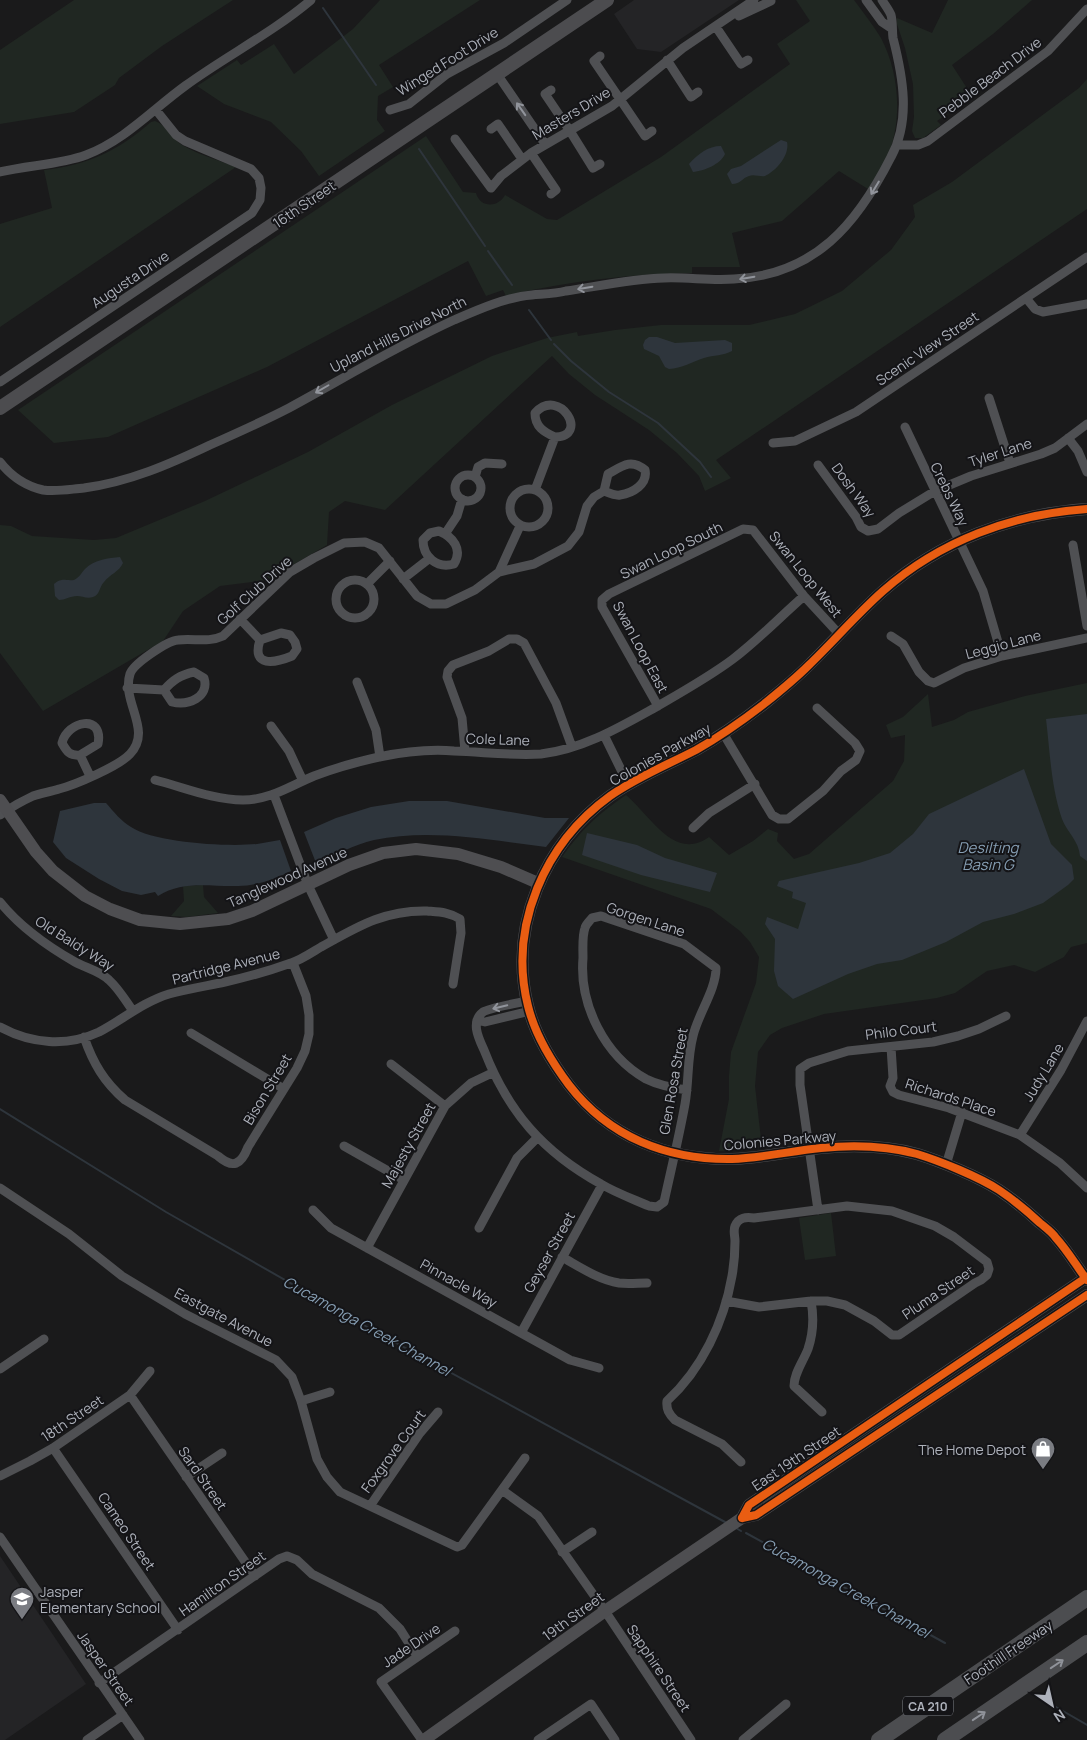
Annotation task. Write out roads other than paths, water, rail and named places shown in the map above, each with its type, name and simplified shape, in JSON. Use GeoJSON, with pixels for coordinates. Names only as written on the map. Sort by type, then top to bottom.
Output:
{"type":"FeatureCollection","features":[{"type":"Feature","properties":{"kind":"highway","name":"Foothill Freeway"},"geometry":{"type":"LineString","coordinates":[[879,1740],[1087,1598]]}},
{"type":"Feature","properties":{"kind":"highway","name":"CA 210"},"geometry":{"type":"LineString","coordinates":[[944,1740],[1087,1643]]}},
{"type":"Feature","properties":{"kind":"main road","name":"16th Street"},"geometry":{"type":"LineString","coordinates":[[0,408],[608,0]]}},
{"type":"Feature","properties":{"kind":"street"},"geometry":{"type":"LineString","coordinates":[[0,172],[84,156],[115,141],[187,85],[287,20],[311,0]]}},
{"type":"Feature","properties":{"kind":"street","name":"Winged Foot Drive"},"geometry":{"type":"LineString","coordinates":[[390,110],[409,104],[447,74],[504,43],[567,0]]}},
{"type":"Feature","properties":{"kind":"street","name":"Masters Drive"},"geometry":{"type":"LineString","coordinates":[[455,139],[491,188],[501,176],[531,153],[602,113],[667,60],[754,0]]}},
{"type":"Feature","properties":{"kind":"street","name":"Masters Drive"},"geometry":{"type":"LineString","coordinates":[[716,27],[773,0]]}},
{"type":"Feature","properties":{"kind":"street"},"geometry":{"type":"LineString","coordinates":[[866,0],[882,22],[891,28]]}},
{"type":"Feature","properties":{"kind":"street"},"geometry":{"type":"LineString","coordinates":[[877,15],[887,2]]}},
{"type":"Feature","properties":{"kind":"street","name":"Upland Hills Drive North"},"geometry":{"type":"LineString","coordinates":[[0,462],[18,480],[43,490],[99,486],[141,475],[269,418],[386,354],[437,328],[488,306],[530,295],[546,295],[628,280],[667,278],[736,279],[765,275],[793,266],[825,247],[858,214],[876,188],[898,145],[902,128],[904,100],[891,28],[892,17],[887,2]]}},
{"type":"Feature","properties":{"kind":"street","name":"Pebble Beach Drive"},"geometry":{"type":"LineString","coordinates":[[898,145],[918,145],[928,141],[1048,50],[1087,9]]}},
{"type":"Feature","properties":{"kind":"street"},"geometry":{"type":"LineString","coordinates":[[716,27],[741,64],[748,60]]}},
{"type":"Feature","properties":{"kind":"street"},"geometry":{"type":"LineString","coordinates":[[600,56],[594,61],[620,100],[645,136],[652,131]]}},
{"type":"Feature","properties":{"kind":"street"},"geometry":{"type":"LineString","coordinates":[[667,60],[691,97],[698,92]]}},
{"type":"Feature","properties":{"kind":"street"},"geometry":{"type":"LineString","coordinates":[[497,74],[545,144]]}},
{"type":"Feature","properties":{"kind":"street"},"geometry":{"type":"LineString","coordinates":[[551,90],[545,94],[593,168],[600,164]]}},
{"type":"Feature","properties":{"kind":"street","name":"Augusta Drive"},"geometry":{"type":"LineString","coordinates":[[0,382],[252,213],[260,200],[261,188],[259,178],[251,169],[180,138],[156,110]]}},
{"type":"Feature","properties":{"kind":"street"},"geometry":{"type":"LineString","coordinates":[[491,128],[498,124],[522,160]]}},
{"type":"Feature","properties":{"kind":"street"},"geometry":{"type":"LineString","coordinates":[[531,153],[556,190],[551,194]]}},
{"type":"Feature","properties":{"kind":"street","name":"Scenic View Street"},"geometry":{"type":"LineString","coordinates":[[773,443],[795,441],[856,412],[1087,257]]}},
{"type":"Feature","properties":{"kind":"street"},"geometry":{"type":"LineString","coordinates":[[1026,298],[1035,309],[1043,312],[1087,304]]}},
{"type":"Feature","properties":{"kind":"street"},"geometry":{"type":"LineString","coordinates":[[989,398],[1010,463]]}},
{"type":"Feature","properties":{"kind":"street","name":"Tyler Lane"},"geometry":{"type":"LineString","coordinates":[[868,531],[878,529],[898,513],[935,491],[972,476],[1055,448],[1087,424]]}},
{"type":"Feature","properties":{"kind":"street","name":"Crebs Way"},"geometry":{"type":"LineString","coordinates":[[905,427],[983,591],[1002,656]]}},
{"type":"Feature","properties":{"kind":"street"},"geometry":{"type":"LineString","coordinates":[[535,490],[555,437]]}},
{"type":"Feature","properties":{"kind":"street"},"geometry":{"type":"LineString","coordinates":[[1068,438],[1078,451],[1087,472]]}},
{"type":"Feature","properties":{"kind":"street"},"geometry":{"type":"LineString","coordinates":[[475,477],[478,467],[485,463],[502,464]]}},
{"type":"Feature","properties":{"kind":"street"},"geometry":{"type":"LineString","coordinates":[[499,572],[534,564],[568,546],[579,532],[588,506],[594,497],[604,491],[608,474],[632,463],[640,465],[646,470],[643,484],[632,491],[619,495],[604,491]]}},
{"type":"Feature","properties":{"kind":"street","name":"Dosh Way"},"geometry":{"type":"LineString","coordinates":[[818,465],[856,517],[861,527],[868,531]]}},
{"type":"Feature","properties":{"kind":"street"},"geometry":{"type":"LineString","coordinates":[[463,476],[475,477],[480,483],[480,492],[475,499],[462,499],[456,489],[457,482],[463,476]]}},
{"type":"Feature","properties":{"kind":"street"},"geometry":{"type":"LineString","coordinates":[[522,490],[535,490],[548,503],[547,516],[543,521],[532,527],[520,526],[511,517],[512,498],[522,490]]}},
{"type":"Feature","properties":{"kind":"street"},"geometry":{"type":"LineString","coordinates":[[445,534],[458,516],[462,499]]}},
{"type":"Feature","properties":{"kind":"street","name":"Colonies Parkway"},"geometry":{"type":"LineString","coordinates":[[1086,1278],[1055,1236],[1024,1208],[997,1189],[946,1165],[917,1154],[862,1146],[733,1159],[698,1158],[674,1154],[648,1146],[624,1134],[602,1120],[586,1105],[553,1063],[543,1044],[529,1006],[523,979],[524,944],[528,918],[538,883],[558,850],[575,827],[590,812],[628,784],[723,733],[782,689],[807,668],[883,592],[924,561],[960,541],[989,528],[1060,510],[1087,509]]}},
{"type":"Feature","properties":{"kind":"street"},"geometry":{"type":"LineString","coordinates":[[499,572],[520,526]]}},
{"type":"Feature","properties":{"kind":"street","name":"Swan Loop South"},"geometry":{"type":"LineString","coordinates":[[602,600],[609,594],[743,529],[753,530]]}},
{"type":"Feature","properties":{"kind":"street","name":"Swan Loop West"},"geometry":{"type":"LineString","coordinates":[[753,530],[804,596],[840,635]]}},
{"type":"Feature","properties":{"kind":"street"},"geometry":{"type":"LineString","coordinates":[[435,532],[445,534],[459,551],[458,558],[454,564],[447,566],[436,564],[424,550],[424,540],[427,536],[435,532]]}},
{"type":"Feature","properties":{"kind":"street","name":"Golf Club Drive"},"geometry":{"type":"LineString","coordinates":[[127,688],[130,672],[142,659],[176,640],[215,640],[223,636],[290,572],[344,544],[365,542],[379,548],[417,596],[431,604],[446,604],[475,590],[499,572]]}},
{"type":"Feature","properties":{"kind":"street"},"geometry":{"type":"LineString","coordinates":[[1073,545],[1087,626]]}},
{"type":"Feature","properties":{"kind":"street"},"geometry":{"type":"LineString","coordinates":[[403,579],[430,558]]}},
{"type":"Feature","properties":{"kind":"street"},"geometry":{"type":"LineString","coordinates":[[367,584],[390,561]]}},
{"type":"Feature","properties":{"kind":"street"},"geometry":{"type":"LineString","coordinates":[[355,580],[367,584],[374,600],[369,612],[359,618],[353,618],[342,613],[336,602],[338,589],[343,584],[355,580]]}},
{"type":"Feature","properties":{"kind":"street","name":"Cole Lane"},"geometry":{"type":"LineString","coordinates":[[155,780],[221,798],[243,800],[274,795],[303,781],[343,766],[380,757],[436,751],[523,755],[572,747],[604,735],[710,675],[733,659],[804,596]]}},
{"type":"Feature","properties":{"kind":"street","name":"Swan Loop East"},"geometry":{"type":"LineString","coordinates":[[602,600],[602,607],[658,706]]}},
{"type":"Feature","properties":{"kind":"street"},"geometry":{"type":"LineString","coordinates":[[240,619],[260,640]]}},
{"type":"Feature","properties":{"kind":"street","name":"Leggio Lane"},"geometry":{"type":"LineString","coordinates":[[891,636],[903,644],[919,672],[928,681],[934,682],[964,668],[1002,656],[1087,638]]}},
{"type":"Feature","properties":{"kind":"street"},"geometry":{"type":"LineString","coordinates":[[464,751],[462,718],[447,677],[448,671],[453,665],[489,651],[509,639],[517,639],[524,643],[556,703],[572,747]]}},
{"type":"Feature","properties":{"kind":"street"},"geometry":{"type":"LineString","coordinates":[[194,672],[204,678],[206,685],[204,693],[182,704],[172,702],[164,690],[171,681],[182,675],[194,672]]}},
{"type":"Feature","properties":{"kind":"street"},"geometry":{"type":"LineString","coordinates":[[357,682],[376,730],[380,757]]}},
{"type":"Feature","properties":{"kind":"street"},"geometry":{"type":"LineString","coordinates":[[2,808],[60,789],[117,763],[129,755],[136,746],[139,734],[127,688],[164,690]]}},
{"type":"Feature","properties":{"kind":"street"},"geometry":{"type":"LineString","coordinates":[[723,733],[772,815],[779,819],[788,819],[811,801],[841,771],[856,760],[860,751],[817,708]]}},
{"type":"Feature","properties":{"kind":"street"},"geometry":{"type":"LineString","coordinates":[[272,726],[289,751],[303,781]]}},
{"type":"Feature","properties":{"kind":"street"},"geometry":{"type":"LineString","coordinates":[[604,735],[628,784]]}},
{"type":"Feature","properties":{"kind":"street"},"geometry":{"type":"LineString","coordinates":[[80,755],[90,776]]}},
{"type":"Feature","properties":{"kind":"street"},"geometry":{"type":"LineString","coordinates":[[692,828],[710,812],[755,784]]}},
{"type":"Feature","properties":{"kind":"street"},"geometry":{"type":"LineString","coordinates":[[274,795],[308,885],[334,940]]}},
{"type":"Feature","properties":{"kind":"street","name":"Tanglewood Avenue"},"geometry":{"type":"LineString","coordinates":[[2,808],[53,871],[85,896],[110,909],[140,920],[180,924],[228,919],[252,911],[349,865],[384,853],[416,849],[458,854],[501,867],[538,883]]}},
{"type":"Feature","properties":{"kind":"street","name":"Old Baldy Way"},"geometry":{"type":"LineString","coordinates":[[0,902],[25,928],[52,948],[109,980],[133,1011]]}},
{"type":"Feature","properties":{"kind":"street","name":"Partridge Avenue"},"geometry":{"type":"LineString","coordinates":[[0,1027],[31,1039],[49,1042],[66,1042],[84,1037],[99,1032],[133,1011],[168,995],[293,963],[371,921],[394,913],[439,912],[452,914],[460,919],[461,933],[453,984]]}},
{"type":"Feature","properties":{"kind":"street","name":"Gorgen Lane"},"geometry":{"type":"LineString","coordinates":[[687,1090],[662,1085],[646,1079],[628,1066],[612,1050],[598,1029],[588,1006],[582,980],[585,927],[592,918],[601,916],[684,944],[716,968]]}},
{"type":"Feature","properties":{"kind":"street","name":"Bison Street"},"geometry":{"type":"LineString","coordinates":[[84,1037],[98,1071],[115,1092],[125,1100],[218,1156],[226,1163],[234,1164],[244,1157],[248,1147],[305,1051],[309,1034],[309,1015],[306,996],[293,963]]}},
{"type":"Feature","properties":{"kind":"street","name":"Glen Rosa Street"},"geometry":{"type":"LineString","coordinates":[[602,1185],[649,1206],[657,1207],[664,1202],[687,1090],[692,1038],[716,977],[716,968]]}},
{"type":"Feature","properties":{"kind":"street"},"geometry":{"type":"LineString","coordinates":[[529,1006],[485,1022],[477,1020],[476,1031],[492,1073],[508,1101],[537,1138],[565,1162],[602,1185]]}},
{"type":"Feature","properties":{"kind":"street","name":"Philo Court"},"geometry":{"type":"LineString","coordinates":[[809,1150],[799,1075],[800,1069],[809,1063],[848,1051],[933,1042],[958,1036],[979,1029],[1006,1016]]}},
{"type":"Feature","properties":{"kind":"street","name":"Judy Lane"},"geometry":{"type":"LineString","coordinates":[[1020,1135],[1061,1070],[1087,1021]]}},
{"type":"Feature","properties":{"kind":"street"},"geometry":{"type":"LineString","coordinates":[[191,1033],[284,1089]]}},
{"type":"Feature","properties":{"kind":"street","name":"Richards Place"},"geometry":{"type":"LineString","coordinates":[[891,1047],[893,1078],[890,1086],[893,1092],[962,1112],[1020,1135],[1060,1163],[1087,1188]]}},
{"type":"Feature","properties":{"kind":"street"},"geometry":{"type":"LineString","coordinates":[[391,1064],[445,1106]]}},
{"type":"Feature","properties":{"kind":"street","name":"Majesty Street"},"geometry":{"type":"LineString","coordinates":[[367,1248],[445,1106],[471,1083],[492,1073]]}},
{"type":"Feature","properties":{"kind":"street"},"geometry":{"type":"LineString","coordinates":[[946,1165],[962,1112]]}},
{"type":"Feature","properties":{"kind":"street"},"geometry":{"type":"LineString","coordinates":[[479,1228],[517,1158],[537,1138]]}},
{"type":"Feature","properties":{"kind":"street"},"geometry":{"type":"LineString","coordinates":[[344,1146],[404,1180]]}},
{"type":"Feature","properties":{"kind":"street"},"geometry":{"type":"LineString","coordinates":[[741,1462],[722,1444],[675,1420],[669,1414],[666,1407],[667,1401],[680,1388],[701,1360],[720,1322],[732,1275],[735,1254],[734,1228],[738,1220],[744,1217],[754,1218],[818,1210],[809,1150]]}},
{"type":"Feature","properties":{"kind":"street","name":"Geyser Street"},"geometry":{"type":"LineString","coordinates":[[521,1333],[602,1185]]}},
{"type":"Feature","properties":{"kind":"street","name":"Eastgate Avenue"},"geometry":{"type":"LineString","coordinates":[[0,1188],[69,1234],[122,1276],[185,1314],[276,1360],[292,1377],[301,1401],[317,1459],[327,1477],[340,1492],[457,1546],[462,1545],[502,1490]]}},
{"type":"Feature","properties":{"kind":"street","name":"Pluma Street"},"geometry":{"type":"LineString","coordinates":[[812,1302],[827,1301],[845,1305],[874,1321],[892,1336],[899,1335],[981,1280],[987,1275],[988,1269],[987,1262],[954,1237],[914,1217],[869,1207],[847,1206],[818,1210]]}},
{"type":"Feature","properties":{"kind":"street","name":"Pinnacle Way"},"geometry":{"type":"LineString","coordinates":[[313,1210],[331,1228],[367,1248],[570,1360],[599,1368]]}},
{"type":"Feature","properties":{"kind":"street"},"geometry":{"type":"LineString","coordinates":[[562,1257],[586,1271],[611,1281],[647,1283]]}},
{"type":"Feature","properties":{"kind":"street","name":"East 19th Street"},"geometry":{"type":"LineString","coordinates":[[742,1518],[749,1505],[1086,1278]]}},
{"type":"Feature","properties":{"kind":"street","name":"East 19th Street"},"geometry":{"type":"LineString","coordinates":[[742,1518],[756,1515],[1087,1295]]}},
{"type":"Feature","properties":{"kind":"street"},"geometry":{"type":"LineString","coordinates":[[726,1301],[759,1307],[812,1302],[813,1320],[811,1333],[804,1358],[794,1376],[794,1386],[822,1412]]}},
{"type":"Feature","properties":{"kind":"street"},"geometry":{"type":"LineString","coordinates":[[0,1369],[44,1339]]}},
{"type":"Feature","properties":{"kind":"street","name":"18th Street"},"geometry":{"type":"LineString","coordinates":[[0,1476],[53,1448],[130,1394],[150,1372]]}},
{"type":"Feature","properties":{"kind":"street"},"geometry":{"type":"LineString","coordinates":[[301,1401],[330,1392]]}},
{"type":"Feature","properties":{"kind":"street","name":"Sard Street"},"geometry":{"type":"LineString","coordinates":[[130,1394],[255,1576]]}},
{"type":"Feature","properties":{"kind":"street","name":"Foxgrove Court"},"geometry":{"type":"LineString","coordinates":[[370,1506],[420,1433],[438,1412]]}},
{"type":"Feature","properties":{"kind":"street","name":"Cameo Street"},"geometry":{"type":"LineString","coordinates":[[53,1448],[178,1630]]}},
{"type":"Feature","properties":{"kind":"street"},"geometry":{"type":"LineString","coordinates":[[186,1477],[222,1453]]}},
{"type":"Feature","properties":{"kind":"street"},"geometry":{"type":"LineString","coordinates":[[502,1490],[525,1458]]}},
{"type":"Feature","properties":{"kind":"street","name":"Sapphire Street"},"geometry":{"type":"LineString","coordinates":[[502,1490],[538,1516],[605,1611],[691,1740]]}},
{"type":"Feature","properties":{"kind":"street","name":"19th Street"},"geometry":{"type":"LineString","coordinates":[[423,1740],[605,1611],[742,1518]]}},
{"type":"Feature","properties":{"kind":"street"},"geometry":{"type":"LineString","coordinates":[[562,1552],[592,1532]]}},
{"type":"Feature","properties":{"kind":"street","name":"Jasper Street"},"geometry":{"type":"LineString","coordinates":[[0,1537],[140,1740]]}},
{"type":"Feature","properties":{"kind":"street","name":"Hamilton Street"},"geometry":{"type":"LineString","coordinates":[[99,1683],[287,1556],[297,1560],[312,1574],[379,1608],[400,1629],[417,1656]]}},
{"type":"Feature","properties":{"kind":"street","name":"Jade Drive"},"geometry":{"type":"LineString","coordinates":[[423,1740],[381,1682],[455,1632]]}},
{"type":"Feature","properties":{"kind":"street"},"geometry":{"type":"LineString","coordinates":[[538,1740],[591,1704],[615,1740]]}},
{"type":"Feature","properties":{"kind":"street"},"geometry":{"type":"LineString","coordinates":[[743,1740],[786,1704]]}},
{"type":"Feature","properties":{"kind":"street"},"geometry":{"type":"LineString","coordinates":[[87,1740],[123,1716]]}},
{"type":"Feature","properties":{"kind":"water"},"geometry":{"type":"Polygon","coordinates":[[[781,140],[787,142],[786,152],[774,170],[765,176],[751,175],[732,184],[727,174],[731,169],[741,166],[781,140]]]}},
{"type":"Feature","properties":{"kind":"water"},"geometry":{"type":"Polygon","coordinates":[[[721,146],[725,154],[720,161],[707,169],[693,172],[689,164],[696,157],[708,149],[721,146]]]}},
{"type":"Feature","properties":{"kind":"water"},"geometry":{"type":"Polygon","coordinates":[[[649,337],[657,337],[675,343],[725,340],[732,343],[732,351],[669,369],[665,367],[659,356],[644,349],[645,340],[649,337]]]}},
{"type":"Feature","properties":{"kind":"water"},"geometry":{"type":"Polygon","coordinates":[[[120,557],[123,563],[117,571],[106,579],[95,596],[89,598],[74,596],[59,600],[55,596],[54,584],[57,582],[74,580],[92,563],[120,557]]]}},
{"type":"Feature","properties":{"kind":"water"},"geometry":{"type":"Polygon","coordinates":[[[1087,714],[1087,861],[1080,856],[1075,841],[1064,824],[1058,807],[1051,769],[1046,719],[1087,714]]]}},
{"type":"Feature","properties":{"kind":"water","name":"Desilting Basin G"},"geometry":{"type":"Polygon","coordinates":[[[1024,769],[1051,844],[1072,865],[1074,879],[1068,885],[1043,903],[1014,914],[983,922],[946,942],[902,960],[877,964],[848,974],[793,999],[778,986],[774,971],[775,939],[765,924],[767,917],[798,929],[806,903],[792,898],[793,892],[777,886],[779,881],[859,863],[890,853],[913,834],[929,814],[1024,769]]]}},
{"type":"Feature","properties":{"kind":"water"},"geometry":{"type":"Polygon","coordinates":[[[409,801],[447,801],[545,818],[569,818],[546,847],[460,836],[417,835],[374,840],[352,847],[316,863],[304,832],[336,818],[371,807],[409,801]]]}},
{"type":"Feature","properties":{"kind":"water"},"geometry":{"type":"Polygon","coordinates":[[[94,803],[106,803],[128,825],[157,837],[192,843],[228,845],[257,844],[280,840],[291,871],[252,885],[187,886],[158,896],[155,892],[141,895],[122,891],[66,858],[53,842],[60,811],[94,803]]]}},
{"type":"Feature","properties":{"kind":"water"},"geometry":{"type":"Polygon","coordinates":[[[587,833],[637,845],[665,858],[717,873],[710,892],[641,875],[582,855],[587,833]]]}},
{"type":"Feature","properties":{"kind":"waterway"},"geometry":{"type":"LineString","coordinates":[[323,8],[376,85]]}},
{"type":"Feature","properties":{"kind":"waterway"},"geometry":{"type":"LineString","coordinates":[[419,149],[485,246]]}},
{"type":"Feature","properties":{"kind":"waterway"},"geometry":{"type":"LineString","coordinates":[[488,251],[512,285]]}},
{"type":"Feature","properties":{"kind":"waterway"},"geometry":{"type":"LineString","coordinates":[[529,310],[551,340]]}},
{"type":"Feature","properties":{"kind":"waterway"},"geometry":{"type":"LineString","coordinates":[[554,344],[571,361],[609,392],[658,423],[700,462],[711,477]]}},
{"type":"Feature","properties":{"kind":"waterway","name":"Cucamonga Creek Channel"},"geometry":{"type":"LineString","coordinates":[[0,1109],[166,1212],[376,1332],[725,1522]]}},
{"type":"Feature","properties":{"kind":"waterway","name":"Cucamonga Creek Channel"},"geometry":{"type":"LineString","coordinates":[[736,1528],[741,1531]]}},
{"type":"Feature","properties":{"kind":"waterway","name":"Cucamonga Creek Channel"},"geometry":{"type":"LineString","coordinates":[[746,1533],[945,1643]]}},
{"type":"Feature","properties":{"kind":"waterway","name":"Cucamonga Creek Channel"},"geometry":{"type":"LineString","coordinates":[[1056,1707],[1087,1725]]}},
{"type":"Feature","properties":{"kind":"place","name":"The Home Depot"},"geometry":{"type":"Point","coordinates":[1043,1470]}},
{"type":"Feature","properties":{"kind":"place","name":"Jasper Elementary School"},"geometry":{"type":"Point","coordinates":[22,1620]}}]}
